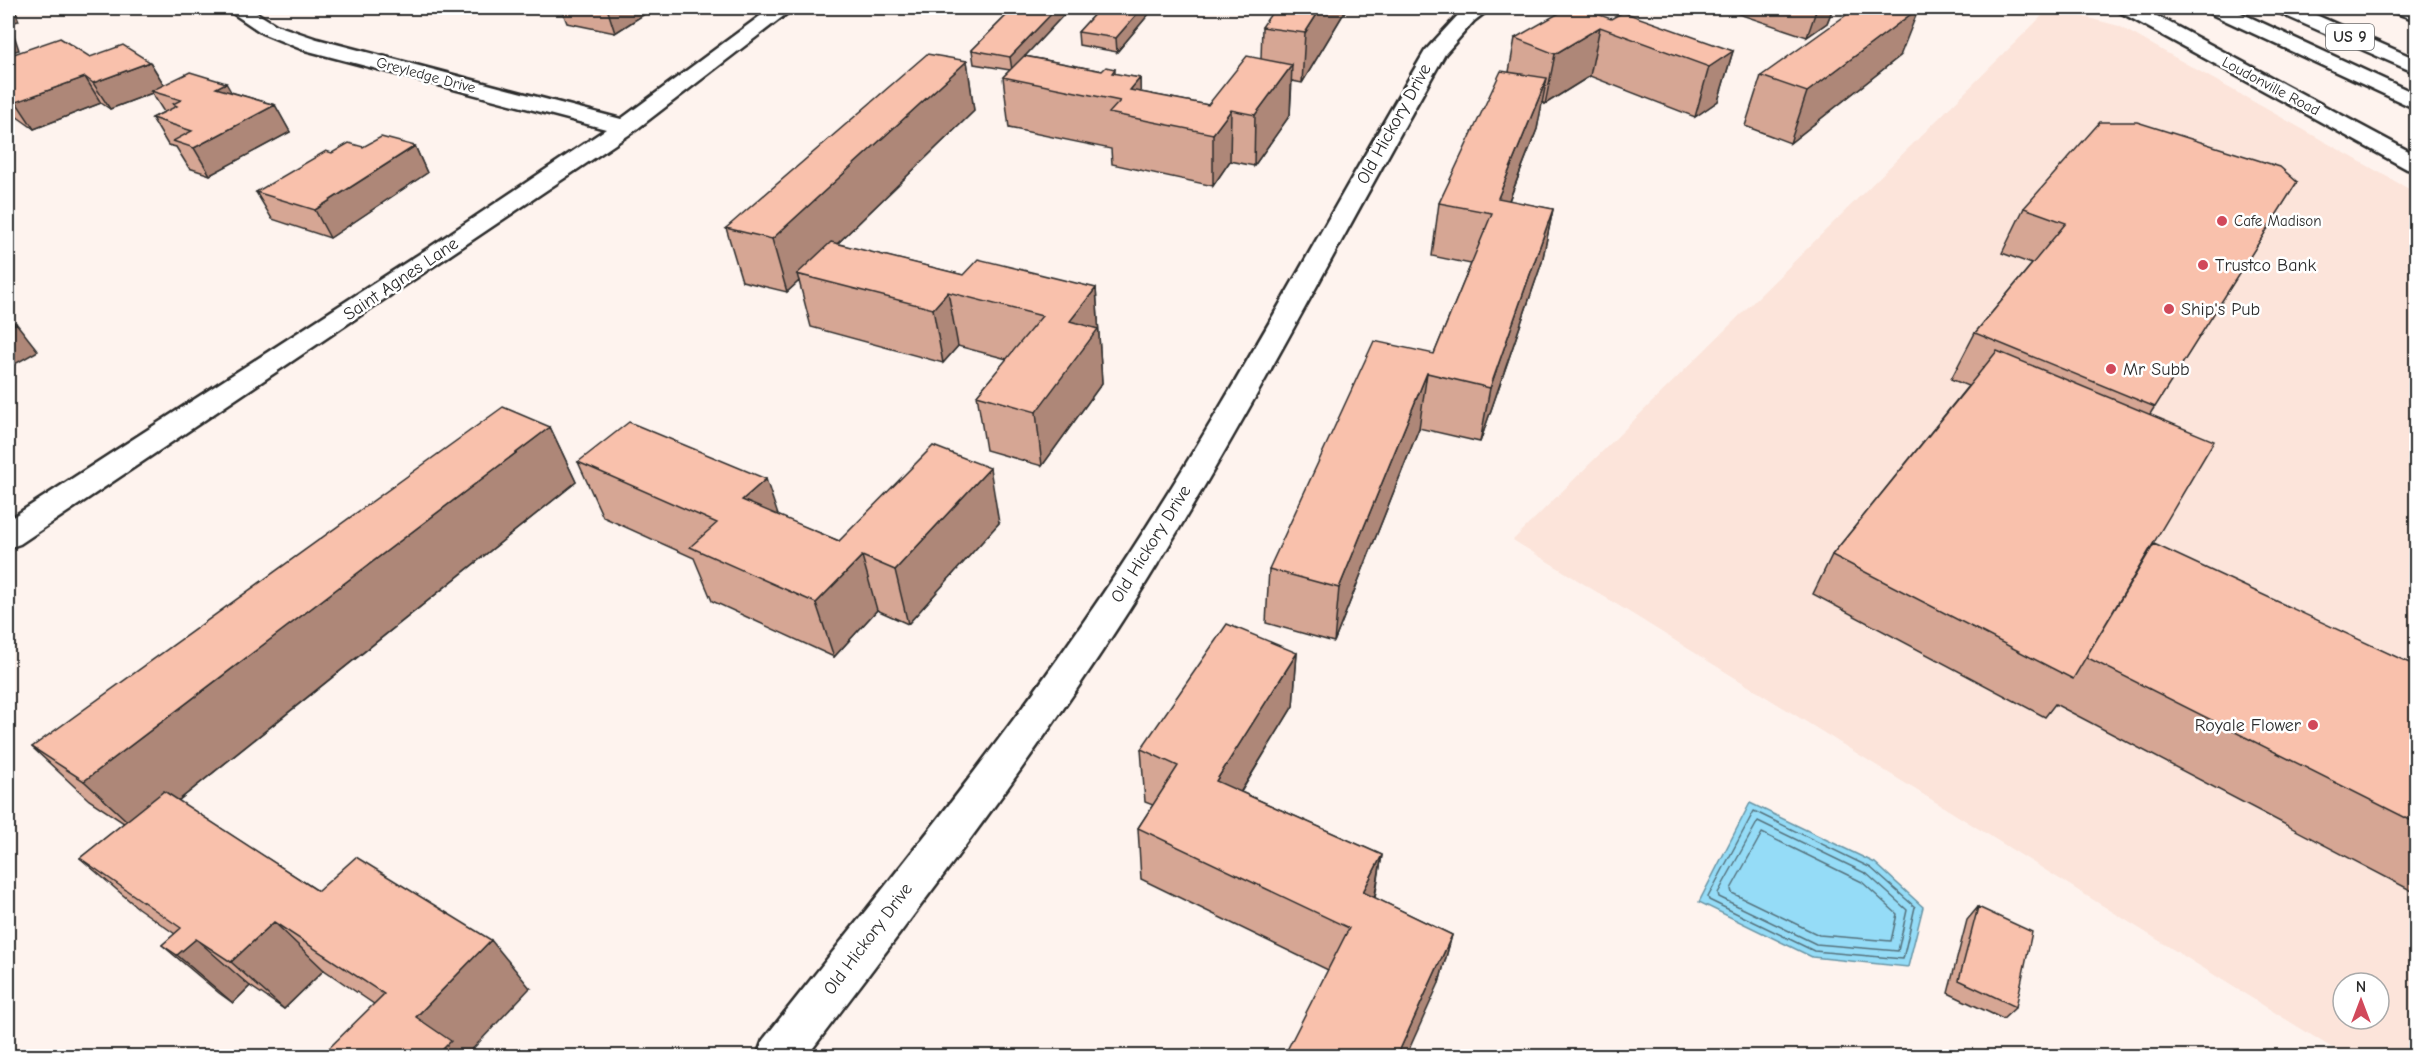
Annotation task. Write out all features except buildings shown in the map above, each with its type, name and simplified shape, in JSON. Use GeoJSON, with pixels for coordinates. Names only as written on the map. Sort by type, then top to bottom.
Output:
{"type":"FeatureCollection","features":[{"type":"Feature","properties":{"kind":"main road","name":"Greyledge Drive"},"geometry":{"type":"LineString","coordinates":[[234,8],[269,29],[309,44],[624,126]]}},
{"type":"Feature","properties":{"kind":"main road","name":"Saint Agnes Lane"},"geometry":{"type":"LineString","coordinates":[[8,536],[305,342],[624,126],[784,8]]}},
{"type":"Feature","properties":{"kind":"main road","name":"Old Hickory Drive"},"geometry":{"type":"LineString","coordinates":[[779,1056],[977,796],[1117,600],[1208,454],[1436,51],[1467,17],[1481,8]]}},
{"type":"Feature","properties":{"kind":"main road","name":"Loudonville Road"},"geometry":{"type":"LineString","coordinates":[[2127,8],[2416,164]]}},
{"type":"Feature","properties":{"kind":"main road"},"geometry":{"type":"LineString","coordinates":[[2214,8],[2416,102]]}},
{"type":"Feature","properties":{"kind":"main road","name":"US 9"},"geometry":{"type":"LineString","coordinates":[[2284,8],[2416,67]]}},
{"type":"Feature","properties":{"kind":"main road"},"geometry":{"type":"LineString","coordinates":[[2400,8],[2416,14]]}},
{"type":"Feature","properties":{"kind":"shaded area"},"geometry":{"type":"Polygon","coordinates":[[[2050,8],[2119,26],[2416,193],[2416,1056],[2345,1056],[1513,540],[2050,8]]]}},
{"type":"Feature","properties":{"kind":"water"},"geometry":{"type":"Polygon","coordinates":[[[1750,803],[1875,863],[1923,907],[1908,967],[1812,957],[1699,902],[1750,803]]]}},
{"type":"Feature","properties":{"kind":"place","name":"Cafe Madison"},"geometry":{"type":"Point","coordinates":[2222,221]}},
{"type":"Feature","properties":{"kind":"place","name":"Trustco Bank"},"geometry":{"type":"Point","coordinates":[2203,265]}},
{"type":"Feature","properties":{"kind":"place","name":"Ship's Pub"},"geometry":{"type":"Point","coordinates":[2169,309]}},
{"type":"Feature","properties":{"kind":"place","name":"Mr Subb"},"geometry":{"type":"Point","coordinates":[2111,369]}},
{"type":"Feature","properties":{"kind":"place","name":"Royale Flower"},"geometry":{"type":"Point","coordinates":[2313,725]}}]}
